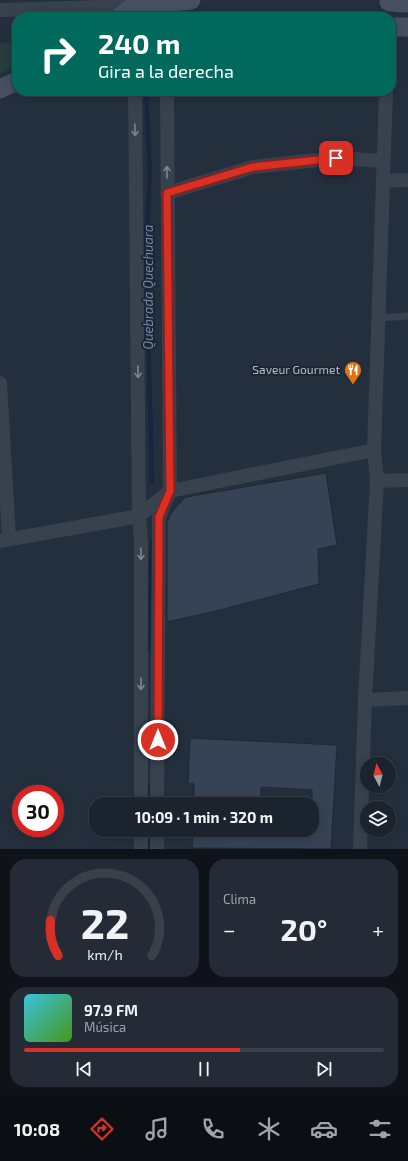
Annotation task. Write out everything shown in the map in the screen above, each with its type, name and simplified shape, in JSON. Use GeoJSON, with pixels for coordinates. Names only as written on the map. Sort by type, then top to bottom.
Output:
{"type":"FeatureCollection","features":[{"type":"Feature","properties":{"kind":"street"},"geometry":{"type":"LineString","coordinates":[[0,10],[131,10],[166,7],[191,0]]}},
{"type":"Feature","properties":{"kind":"street"},"geometry":{"type":"LineString","coordinates":[[388,6],[408,3]]}},
{"type":"Feature","properties":{"kind":"street"},"geometry":{"type":"LineString","coordinates":[[396,26],[408,27]]}},
{"type":"Feature","properties":{"kind":"street"},"geometry":{"type":"LineString","coordinates":[[0,89],[12,83]]}},
{"type":"Feature","properties":{"kind":"street"},"geometry":{"type":"LineString","coordinates":[[135,96],[139,516],[141,540],[141,797]]}},
{"type":"Feature","properties":{"kind":"street"},"geometry":{"type":"LineString","coordinates":[[157,797],[159,517],[170,491],[167,96]]}},
{"type":"Feature","properties":{"kind":"street"},"geometry":{"type":"LineString","coordinates":[[360,849],[365,700],[377,481],[374,450],[386,96]]}},
{"type":"Feature","properties":{"kind":"street"},"geometry":{"type":"LineString","coordinates":[[167,193],[253,167],[336,158],[383,160]]}},
{"type":"Feature","properties":{"kind":"street"},"geometry":{"type":"LineString","coordinates":[[383,181],[408,180]]}},
{"type":"Feature","properties":{"kind":"street"},"geometry":{"type":"LineString","coordinates":[[0,383],[4,540],[139,516],[170,491],[374,450]]}},
{"type":"Feature","properties":{"kind":"street"},"geometry":{"type":"LineString","coordinates":[[377,481],[408,480]]}},
{"type":"Feature","properties":{"kind":"street"},"geometry":{"type":"LineString","coordinates":[[365,700],[408,698]]}},
{"type":"Feature","properties":{"kind":"street"},"geometry":{"type":"LineString","coordinates":[[141,837],[141,849]]}},
{"type":"Feature","properties":{"kind":"street"},"geometry":{"type":"LineString","coordinates":[[157,837],[157,849]]}},
{"type":"Feature","properties":{"kind":"lane"},"geometry":{"type":"LineString","coordinates":[[378,318],[408,316]]}},
{"type":"Feature","properties":{"kind":"green space"},"geometry":{"type":"Polygon","coordinates":[[[12,42],[12,68],[0,74],[0,43],[12,42]]]}},
{"type":"Feature","properties":{"kind":"building"},"geometry":{"type":"Polygon","coordinates":[[[326,473],[337,545],[318,549],[319,584],[212,612],[167,622],[167,523],[170,515],[186,497],[326,473]]]}},
{"type":"Feature","properties":{"kind":"building"},"geometry":{"type":"Polygon","coordinates":[[[190,738],[337,745],[331,849],[192,848],[193,837],[319,837],[319,797],[312,797],[312,790],[261,787],[261,797],[194,797],[194,784],[188,783],[190,738]]]}},
{"type":"Feature","properties":{"kind":"waterway","name":"Quebrada Quechuara"},"geometry":{"type":"LineString","coordinates":[[146,96],[150,174],[146,250],[152,482]]}},
{"type":"Feature","properties":{"kind":"waterway","name":"Quebrada Quechuara"},"geometry":{"type":"LineString","coordinates":[[148,649],[152,540]]}},
{"type":"Feature","properties":{"kind":"waterway","name":"Quebrada Quechuara"},"geometry":{"type":"LineString","coordinates":[[148,784],[148,797]]}},
{"type":"Feature","properties":{"kind":"waterway","name":"Quebrada Quechuara"},"geometry":{"type":"LineString","coordinates":[[149,837],[149,849]]}},
{"type":"Feature","properties":{"kind":"place","name":"Saveur Gourmet"},"geometry":{"type":"Point","coordinates":[353,385]}},
{"type":"Feature","properties":{"kind":"route"},"geometry":{"type":"LineString","coordinates":[[158,740],[159,517],[170,491],[167,193],[253,167],[336,158]]}}]}
